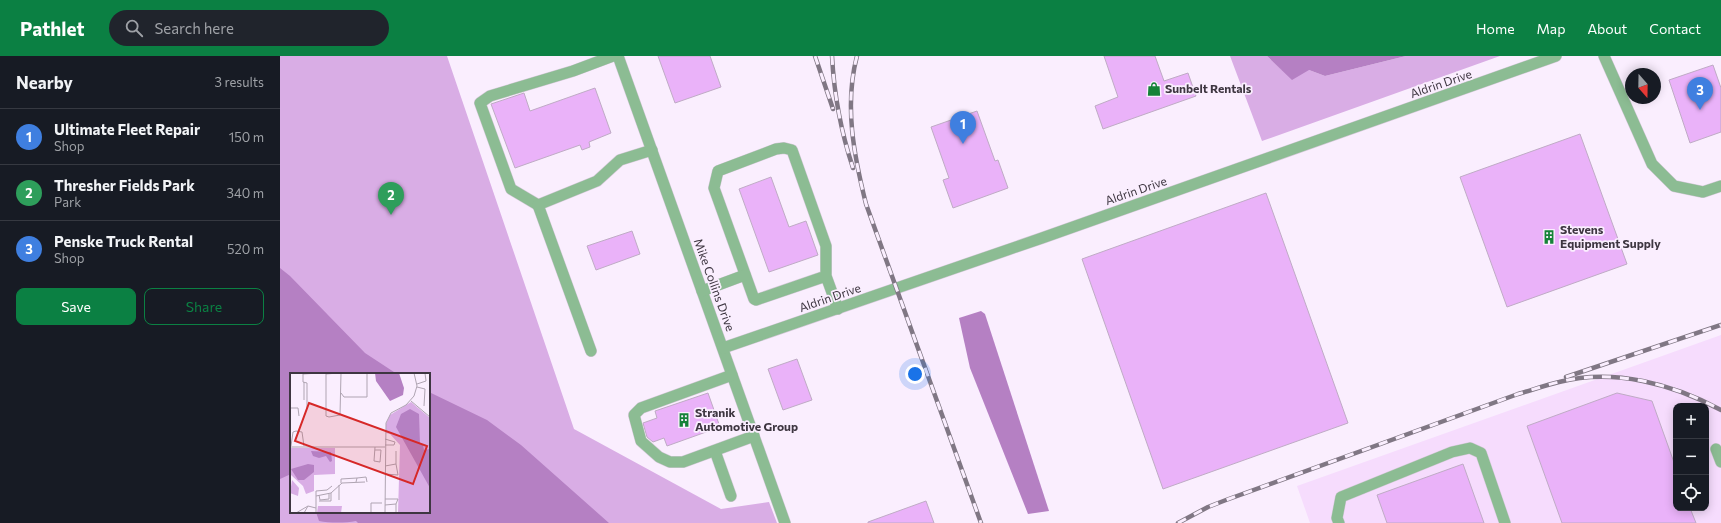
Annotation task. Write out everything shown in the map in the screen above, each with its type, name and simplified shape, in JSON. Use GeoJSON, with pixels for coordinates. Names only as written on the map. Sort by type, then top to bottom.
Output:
{"type":"FeatureCollection","features":[{"type":"Feature","properties":{"kind":"street"},"geometry":{"type":"LineString","coordinates":[[591,351],[538,205],[511,189],[480,103],[490,96],[573,71],[613,56]]}},
{"type":"Feature","properties":{"kind":"street","name":"Mike Collins Drive"},"geometry":{"type":"LineString","coordinates":[[618,56],[785,523]]}},
{"type":"Feature","properties":{"kind":"street","name":"Aldrin Drive"},"geometry":{"type":"LineString","coordinates":[[723,348],[838,309],[1556,56]]}},
{"type":"Feature","properties":{"kind":"street"},"geometry":{"type":"LineString","coordinates":[[1604,56],[1652,164],[1674,186],[1703,192],[1721,186]]}},
{"type":"Feature","properties":{"kind":"street"},"geometry":{"type":"LineString","coordinates":[[826,276],[756,300],[754,299],[714,188],[718,171],[776,149],[784,148],[792,150],[826,246],[826,276],[838,309]]}},
{"type":"Feature","properties":{"kind":"street"},"geometry":{"type":"LineString","coordinates":[[538,205],[597,181],[620,160],[652,150]]}},
{"type":"Feature","properties":{"kind":"street"},"geometry":{"type":"LineString","coordinates":[[702,291],[745,275]]}},
{"type":"Feature","properties":{"kind":"street"},"geometry":{"type":"LineString","coordinates":[[732,375],[641,408],[634,415],[641,441],[659,457],[670,462],[683,462],[754,436]]}},
{"type":"Feature","properties":{"kind":"street"},"geometry":{"type":"LineString","coordinates":[[1339,523],[1337,518],[1341,497],[1452,452],[1470,448],[1481,453],[1505,523]]}},
{"type":"Feature","properties":{"kind":"street"},"geometry":{"type":"LineString","coordinates":[[1716,449],[1721,462]]}},
{"type":"Feature","properties":{"kind":"street"},"geometry":{"type":"LineString","coordinates":[[715,451],[731,496]]}},
{"type":"Feature","properties":{"kind":"shaded area"},"geometry":{"type":"Polygon","coordinates":[[[280,56],[447,56],[574,429],[721,509],[769,502],[777,523],[280,523],[280,56]]]}},
{"type":"Feature","properties":{"kind":"shaded area"},"geometry":{"type":"Polygon","coordinates":[[[1230,56],[1267,56],[1282,70],[1309,70],[1325,76],[1406,56],[1500,56],[1262,141],[1230,56]]]}},
{"type":"Feature","properties":{"kind":"shaded area"},"geometry":{"type":"Polygon","coordinates":[[[1267,56],[1406,56],[1325,76],[1309,70],[1292,80],[1267,56]]]}},
{"type":"Feature","properties":{"kind":"shaded area"},"geometry":{"type":"Polygon","coordinates":[[[280,268],[290,276],[365,353],[395,373],[290,373],[290,474],[280,479],[280,268]]]}},
{"type":"Feature","properties":{"kind":"shaded area"},"geometry":{"type":"Polygon","coordinates":[[[981,311],[985,314],[1049,511],[1028,514],[970,368],[959,318],[981,311]]]}},
{"type":"Feature","properties":{"kind":"shaded area"},"geometry":{"type":"Polygon","coordinates":[[[1721,335],[1721,523],[1310,523],[1297,486],[1721,335]]]}},
{"type":"Feature","properties":{"kind":"shaded area"},"geometry":{"type":"Polygon","coordinates":[[[430,392],[487,420],[521,445],[609,523],[358,523],[356,521],[319,521],[316,513],[430,513],[430,392]]]}},
{"type":"Feature","properties":{"kind":"building"},"geometry":{"type":"Polygon","coordinates":[[[658,56],[710,56],[721,87],[675,103],[658,56]]]}},
{"type":"Feature","properties":{"kind":"building","name":"Sunbelt Rentals"},"geometry":{"type":"Polygon","coordinates":[[[1104,56],[1155,56],[1164,81],[1188,73],[1196,96],[1103,129],[1095,106],[1118,97],[1104,56]]]}},
{"type":"Feature","properties":{"kind":"building"},"geometry":{"type":"Polygon","coordinates":[[[1713,65],[1721,88],[1721,132],[1690,143],[1669,80],[1713,65]]]}},
{"type":"Feature","properties":{"kind":"building"},"geometry":{"type":"Polygon","coordinates":[[[595,88],[611,133],[589,142],[590,147],[582,150],[580,145],[515,168],[491,104],[524,93],[530,111],[595,88]]]}},
{"type":"Feature","properties":{"kind":"building"},"geometry":{"type":"Polygon","coordinates":[[[977,111],[995,161],[998,160],[1008,188],[953,208],[943,180],[949,178],[931,127],[977,111]]]}},
{"type":"Feature","properties":{"kind":"building","name":"Stevens Equipment Supply"},"geometry":{"type":"Polygon","coordinates":[[[1580,134],[1627,264],[1507,307],[1460,177],[1580,134]]]}},
{"type":"Feature","properties":{"kind":"building"},"geometry":{"type":"Polygon","coordinates":[[[771,177],[789,227],[806,221],[818,255],[769,272],[739,189],[771,177]]]}},
{"type":"Feature","properties":{"kind":"building"},"geometry":{"type":"Polygon","coordinates":[[[1266,193],[1348,423],[1163,489],[1082,259],[1266,193]]]}},
{"type":"Feature","properties":{"kind":"building"},"geometry":{"type":"Polygon","coordinates":[[[632,231],[640,254],[596,270],[587,246],[632,231]]]}},
{"type":"Feature","properties":{"kind":"building"},"geometry":{"type":"Polygon","coordinates":[[[797,359],[812,400],[783,410],[768,369],[797,359]]]}},
{"type":"Feature","properties":{"kind":"building","name":"Stranik Automotive Group"},"geometry":{"type":"Polygon","coordinates":[[[708,393],[720,427],[667,446],[664,438],[653,442],[647,437],[643,423],[657,418],[655,411],[708,393]]]}},
{"type":"Feature","properties":{"kind":"building"},"geometry":{"type":"Polygon","coordinates":[[[1617,393],[1652,401],[1673,460],[1673,511],[1691,511],[1696,523],[1562,523],[1527,426],[1617,393]]]}},
{"type":"Feature","properties":{"kind":"building"},"geometry":{"type":"Polygon","coordinates":[[[1463,464],[1484,523],[1387,523],[1377,495],[1463,464]]]}},
{"type":"Feature","properties":{"kind":"building"},"geometry":{"type":"Polygon","coordinates":[[[926,501],[934,523],[868,523],[868,522],[926,501]]]}},
{"type":"Feature","properties":{"kind":"railway"},"geometry":{"type":"LineString","coordinates":[[815,56],[833,109]]}},
{"type":"Feature","properties":{"kind":"railway"},"geometry":{"type":"LineString","coordinates":[[832,56],[834,84],[839,113],[853,168]]}},
{"type":"Feature","properties":{"kind":"railway"},"geometry":{"type":"LineString","coordinates":[[857,56],[851,93],[852,130],[854,149],[866,204],[981,523]]}},
{"type":"Feature","properties":{"kind":"railway"},"geometry":{"type":"LineString","coordinates":[[1566,377],[1721,325]]}},
{"type":"Feature","properties":{"kind":"railway"},"geometry":{"type":"LineString","coordinates":[[1178,523],[1208,507],[1226,500],[1518,394],[1559,382],[1580,378],[1601,377],[1643,381],[1683,393],[1721,410]]}},
{"type":"Feature","properties":{"kind":"place","name":"Sunbelt Rentals"},"geometry":{"type":"Point","coordinates":[1154,89]}},
{"type":"Feature","properties":{"kind":"place","name":"Penske Truck Rental"},"geometry":{"type":"Point","coordinates":[1700,110]}},
{"type":"Feature","properties":{"kind":"place","name":"Ultimate Fleet Repair"},"geometry":{"type":"Point","coordinates":[963,144]}},
{"type":"Feature","properties":{"kind":"place","name":"Thresher Fields Park"},"geometry":{"type":"Point","coordinates":[391,215]}},
{"type":"Feature","properties":{"kind":"place","name":"Stevens Equipment Supply"},"geometry":{"type":"Point","coordinates":[1549,237]}},
{"type":"Feature","properties":{"kind":"place","name":"Stranik Automotive Group"},"geometry":{"type":"Point","coordinates":[684,420]}}]}
